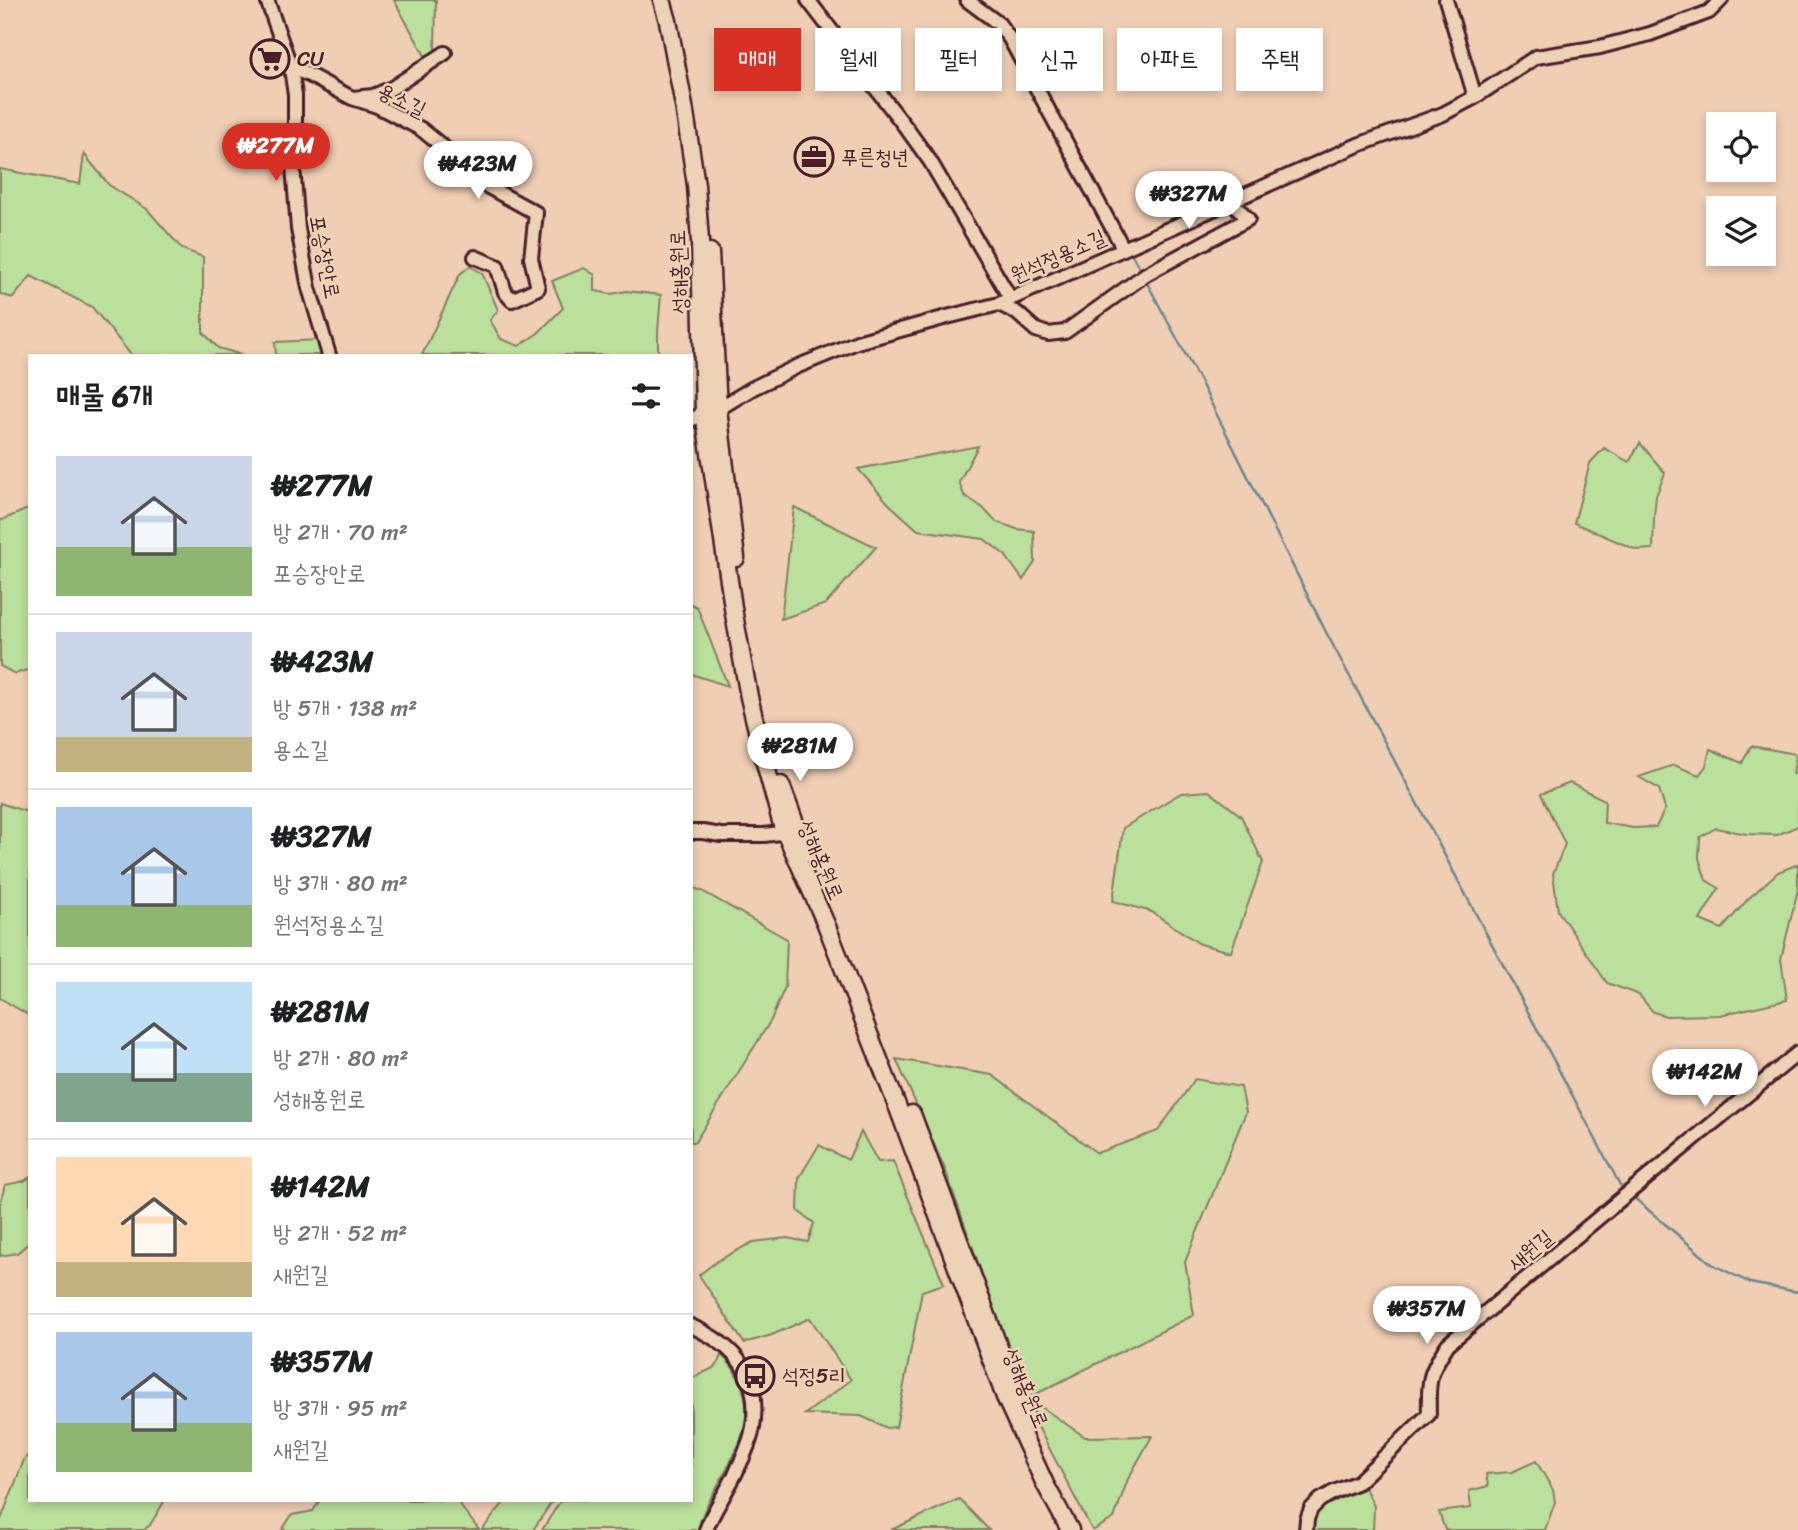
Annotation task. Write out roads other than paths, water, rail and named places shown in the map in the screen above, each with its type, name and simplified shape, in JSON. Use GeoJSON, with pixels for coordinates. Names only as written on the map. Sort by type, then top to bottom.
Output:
{"type":"FeatureCollection","features":[{"type":"Feature","properties":{"kind":"main road","name":"성해홍원로"},"geometry":{"type":"LineString","coordinates":[[662,0],[684,106],[696,185],[704,414],[734,614],[749,697],[765,763],[782,825],[826,924],[898,1108],[1005,1397],[1070,1530]]}},
{"type":"Feature","properties":{"kind":"main road","name":"성해홍원로"},"geometry":{"type":"LineString","coordinates":[[673,0],[708,208],[704,414],[757,692],[778,774],[799,836],[930,1159],[1020,1404],[1079,1530]]}},
{"type":"Feature","properties":{"kind":"street","name":"포승장안로"},"geometry":{"type":"LineString","coordinates":[[267,0],[291,68],[295,95],[292,153],[298,229],[309,288],[329,354]]}},
{"type":"Feature","properties":{"kind":"street"},"geometry":{"type":"LineString","coordinates":[[808,0],[930,162],[1004,301],[1036,330],[1048,334],[1065,332],[1142,277],[1248,219],[1231,201]]}},
{"type":"Feature","properties":{"kind":"street"},"geometry":{"type":"LineString","coordinates":[[967,0],[999,24],[1010,39],[1123,248]]}},
{"type":"Feature","properties":{"kind":"street"},"geometry":{"type":"LineString","coordinates":[[1446,0],[1475,97]]}},
{"type":"Feature","properties":{"kind":"street","name":"원석정용소길"},"geometry":{"type":"LineString","coordinates":[[704,414],[796,367],[857,342],[1004,301],[1358,145],[1443,114],[1475,97],[1536,57],[1600,47],[1650,34],[1709,12],[1721,0]]}},
{"type":"Feature","properties":{"kind":"street","name":"용소길"},"geometry":{"type":"LineString","coordinates":[[352,98],[373,96],[392,88],[446,53]]}},
{"type":"Feature","properties":{"kind":"street","name":"용소길"},"geometry":{"type":"LineString","coordinates":[[291,68],[352,98],[377,106],[421,129],[453,155],[474,179],[536,213],[531,258],[538,288],[512,300],[505,292],[497,266],[475,257]]}},
{"type":"Feature","properties":{"kind":"street"},"geometry":{"type":"LineString","coordinates":[[693,832],[721,835],[764,835],[780,832]]}},
{"type":"Feature","properties":{"kind":"street","name":"새원길"},"geometry":{"type":"LineString","coordinates":[[1306,1530],[1311,1509],[1320,1500],[1358,1482],[1429,1414],[1428,1386],[1433,1367],[1448,1344],[1798,1054]]}},
{"type":"Feature","properties":{"kind":"street"},"geometry":{"type":"LineString","coordinates":[[693,1327],[705,1332],[735,1354],[746,1369],[754,1397],[753,1429],[738,1469],[706,1530]]}},
{"type":"Feature","properties":{"kind":"waterway"},"geometry":{"type":"LineString","coordinates":[[1131,253],[1142,273]]}},
{"type":"Feature","properties":{"kind":"waterway"},"geometry":{"type":"LineString","coordinates":[[1145,279],[1203,387],[1326,632],[1620,1185],[1625,1189]]}},
{"type":"Feature","properties":{"kind":"waterway"},"geometry":{"type":"LineString","coordinates":[[1632,1196],[1712,1264],[1750,1283],[1798,1292]]}},
{"type":"Feature","properties":{"kind":"place","name":"CU"},"geometry":{"type":"Point","coordinates":[270,59]}},
{"type":"Feature","properties":{"kind":"place","name":"푸른청년"},"geometry":{"type":"Point","coordinates":[814,157]}},
{"type":"Feature","properties":{"kind":"place","name":"석정5리"},"geometry":{"type":"Point","coordinates":[755,1376]}}]}
